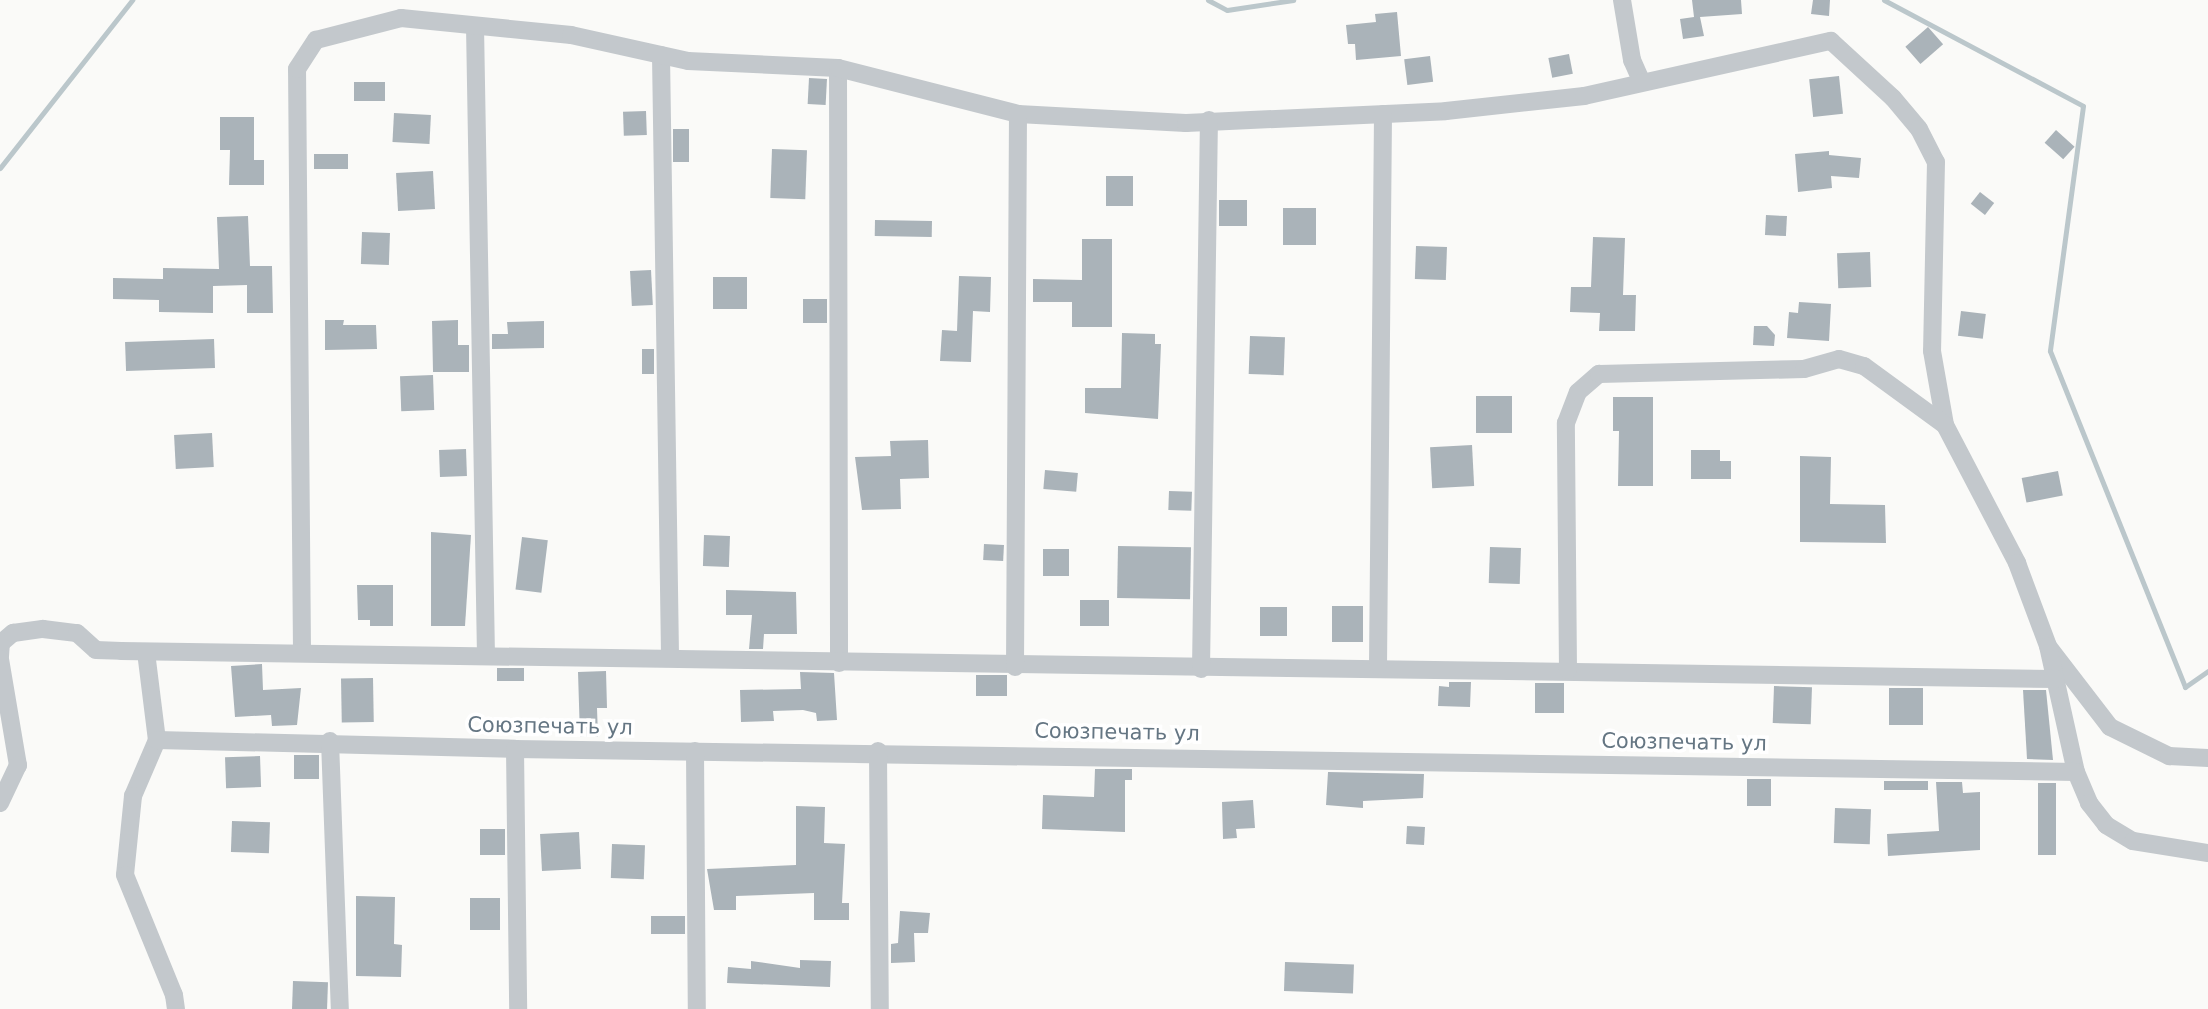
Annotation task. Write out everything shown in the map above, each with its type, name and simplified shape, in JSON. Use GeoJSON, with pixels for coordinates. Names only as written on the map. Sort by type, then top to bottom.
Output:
{"type":"FeatureCollection","features":[{"type":"Feature","properties":{"kind":"street"},"geometry":{"type":"LineString","coordinates":[[1622,0],[1632,60],[1641,80]]}},
{"type":"Feature","properties":{"kind":"street"},"geometry":{"type":"LineString","coordinates":[[302,651],[297,69],[316,40],[401,18],[571,35],[688,61],[838,68],[1018,114],[1209,121],[1383,114],[1584,96],[1641,80],[1831,41],[1893,98],[1919,129],[1936,162],[1932,351],[1945,425],[2017,563],[2048,646],[2076,772],[2088,803],[2106,825],[2133,841],[2208,853]]}},
{"type":"Feature","properties":{"kind":"street"},"geometry":{"type":"LineString","coordinates":[[475,26],[486,655]]}},
{"type":"Feature","properties":{"kind":"street"},"geometry":{"type":"LineString","coordinates":[[661,55],[670,658]]}},
{"type":"Feature","properties":{"kind":"street"},"geometry":{"type":"LineString","coordinates":[[838,68],[839,663]]}},
{"type":"Feature","properties":{"kind":"street"},"geometry":{"type":"LineString","coordinates":[[1015,667],[1018,114]]}},
{"type":"Feature","properties":{"kind":"street"},"geometry":{"type":"LineString","coordinates":[[1378,666],[1383,114]]}},
{"type":"Feature","properties":{"kind":"street"},"geometry":{"type":"LineString","coordinates":[[1201,669],[1209,121]]}},
{"type":"Feature","properties":{"kind":"street"},"geometry":{"type":"LineString","coordinates":[[1568,670],[1566,423],[1578,392],[1599,374],[1804,369],[1839,359],[1864,366],[1945,425]]}},
{"type":"Feature","properties":{"kind":"street"},"geometry":{"type":"LineString","coordinates":[[0,803],[18,765],[0,650],[13,633],[43,629],[77,633],[96,650],[146,652],[302,651],[1015,667],[1201,669],[1378,666],[2056,679]]}},
{"type":"Feature","properties":{"kind":"street"},"geometry":{"type":"LineString","coordinates":[[2048,646],[2110,727],[2169,756],[2208,758]]}},
{"type":"Feature","properties":{"kind":"street"},"geometry":{"type":"LineString","coordinates":[[146,652],[157,740],[133,796],[125,875],[174,995],[176,1009]]}},
{"type":"Feature","properties":{"kind":"street","name":"Союзпечать ул"},"geometry":{"type":"LineString","coordinates":[[157,740],[330,741],[515,749],[878,751],[2076,772]]}},
{"type":"Feature","properties":{"kind":"street"},"geometry":{"type":"LineString","coordinates":[[330,741],[340,1009]]}},
{"type":"Feature","properties":{"kind":"street"},"geometry":{"type":"LineString","coordinates":[[515,749],[519,1009]]}},
{"type":"Feature","properties":{"kind":"street"},"geometry":{"type":"LineString","coordinates":[[695,751],[697,1009]]}},
{"type":"Feature","properties":{"kind":"street"},"geometry":{"type":"LineString","coordinates":[[878,751],[880,1009]]}},
{"type":"Feature","properties":{"kind":"building"},"geometry":{"type":"Polygon","coordinates":[[[1692,0],[1741,0],[1742,14],[1700,17],[1704,36],[1683,39],[1680,19],[1694,17],[1692,0]]]}},
{"type":"Feature","properties":{"kind":"building"},"geometry":{"type":"Polygon","coordinates":[[[1813,0],[1830,0],[1829,16],[1811,14],[1813,0]]]}},
{"type":"Feature","properties":{"kind":"building"},"geometry":{"type":"Polygon","coordinates":[[[1397,12],[1401,56],[1356,60],[1355,44],[1348,44],[1346,25],[1376,22],[1375,14],[1397,12]]]}},
{"type":"Feature","properties":{"kind":"building"},"geometry":{"type":"Polygon","coordinates":[[[1928,27],[1943,44],[1920,64],[1905,47],[1928,27]]]}},
{"type":"Feature","properties":{"kind":"building"},"geometry":{"type":"Polygon","coordinates":[[[1569,54],[1573,74],[1552,78],[1548,58],[1569,54]]]}},
{"type":"Feature","properties":{"kind":"building"},"geometry":{"type":"Polygon","coordinates":[[[1430,56],[1433,82],[1407,85],[1404,59],[1430,56]]]}},
{"type":"Feature","properties":{"kind":"building"},"geometry":{"type":"Polygon","coordinates":[[[1839,76],[1843,114],[1813,117],[1809,79],[1839,76]]]}},
{"type":"Feature","properties":{"kind":"building"},"geometry":{"type":"Polygon","coordinates":[[[809,78],[827,79],[826,105],[808,104],[809,78]]]}},
{"type":"Feature","properties":{"kind":"building"},"geometry":{"type":"Polygon","coordinates":[[[354,82],[385,82],[385,101],[354,101],[354,82]]]}},
{"type":"Feature","properties":{"kind":"building"},"geometry":{"type":"Polygon","coordinates":[[[646,111],[647,135],[624,136],[623,112],[646,111]]]}},
{"type":"Feature","properties":{"kind":"building"},"geometry":{"type":"Polygon","coordinates":[[[394,113],[431,115],[429,144],[392,142],[394,113]]]}},
{"type":"Feature","properties":{"kind":"building"},"geometry":{"type":"Polygon","coordinates":[[[220,117],[254,117],[254,160],[264,160],[264,185],[229,185],[230,150],[220,150],[220,117]]]}},
{"type":"Feature","properties":{"kind":"building"},"geometry":{"type":"Polygon","coordinates":[[[673,129],[689,129],[689,162],[673,162],[673,129]]]}},
{"type":"Feature","properties":{"kind":"building"},"geometry":{"type":"Polygon","coordinates":[[[2056,130],[2075,147],[2063,159],[2045,143],[2056,130]]]}},
{"type":"Feature","properties":{"kind":"building"},"geometry":{"type":"Polygon","coordinates":[[[772,149],[807,150],[805,199],[770,198],[772,149]]]}},
{"type":"Feature","properties":{"kind":"building"},"geometry":{"type":"Polygon","coordinates":[[[1829,151],[1829,155],[1861,158],[1859,178],[1831,176],[1832,188],[1798,192],[1795,154],[1829,151]]]}},
{"type":"Feature","properties":{"kind":"building"},"geometry":{"type":"Polygon","coordinates":[[[314,154],[348,154],[348,169],[314,169],[314,154]]]}},
{"type":"Feature","properties":{"kind":"building"},"geometry":{"type":"Polygon","coordinates":[[[433,171],[435,209],[398,211],[396,173],[433,171]]]}},
{"type":"Feature","properties":{"kind":"building"},"geometry":{"type":"Polygon","coordinates":[[[1106,176],[1133,176],[1133,206],[1106,206],[1106,176]]]}},
{"type":"Feature","properties":{"kind":"building"},"geometry":{"type":"Polygon","coordinates":[[[1980,192],[1994,203],[1985,215],[1971,204],[1980,192]]]}},
{"type":"Feature","properties":{"kind":"building"},"geometry":{"type":"Polygon","coordinates":[[[1219,200],[1247,200],[1247,226],[1219,226],[1219,200]]]}},
{"type":"Feature","properties":{"kind":"building"},"geometry":{"type":"Polygon","coordinates":[[[1283,208],[1316,208],[1316,245],[1283,245],[1283,208]]]}},
{"type":"Feature","properties":{"kind":"building"},"geometry":{"type":"Polygon","coordinates":[[[1766,215],[1787,216],[1786,236],[1765,235],[1766,215]]]}},
{"type":"Feature","properties":{"kind":"building"},"geometry":{"type":"Polygon","coordinates":[[[248,216],[250,266],[272,266],[273,313],[247,313],[247,285],[213,286],[213,313],[159,312],[159,300],[113,299],[113,278],[163,279],[163,268],[219,269],[217,217],[248,216]]]}},
{"type":"Feature","properties":{"kind":"building"},"geometry":{"type":"Polygon","coordinates":[[[875,220],[932,221],[932,237],[875,236],[875,220]]]}},
{"type":"Feature","properties":{"kind":"building"},"geometry":{"type":"Polygon","coordinates":[[[362,232],[390,233],[389,265],[361,264],[362,232]]]}},
{"type":"Feature","properties":{"kind":"building"},"geometry":{"type":"Polygon","coordinates":[[[1593,237],[1625,238],[1623,295],[1636,295],[1635,331],[1599,331],[1600,313],[1570,312],[1571,287],[1591,287],[1593,237]]]}},
{"type":"Feature","properties":{"kind":"building"},"geometry":{"type":"Polygon","coordinates":[[[1082,239],[1112,239],[1112,327],[1072,327],[1072,302],[1033,302],[1033,279],[1082,280],[1082,239]]]}},
{"type":"Feature","properties":{"kind":"building"},"geometry":{"type":"Polygon","coordinates":[[[1416,246],[1447,247],[1446,280],[1415,279],[1416,246]]]}},
{"type":"Feature","properties":{"kind":"building"},"geometry":{"type":"Polygon","coordinates":[[[1870,252],[1871,287],[1838,288],[1837,253],[1870,252]]]}},
{"type":"Feature","properties":{"kind":"building"},"geometry":{"type":"Polygon","coordinates":[[[651,270],[653,305],[632,306],[630,271],[651,270]]]}},
{"type":"Feature","properties":{"kind":"building"},"geometry":{"type":"Polygon","coordinates":[[[959,276],[991,277],[990,312],[973,311],[971,362],[940,361],[942,330],[957,331],[959,276]]]}},
{"type":"Feature","properties":{"kind":"building"},"geometry":{"type":"Polygon","coordinates":[[[713,277],[747,277],[747,309],[713,309],[713,277]]]}},
{"type":"Feature","properties":{"kind":"building"},"geometry":{"type":"Polygon","coordinates":[[[803,299],[827,299],[827,323],[803,323],[803,299]]]}},
{"type":"Feature","properties":{"kind":"building"},"geometry":{"type":"Polygon","coordinates":[[[1799,302],[1831,304],[1829,341],[1787,338],[1789,312],[1798,313],[1799,302]]]}},
{"type":"Feature","properties":{"kind":"building"},"geometry":{"type":"Polygon","coordinates":[[[1961,311],[1986,314],[1983,339],[1958,336],[1961,311]]]}},
{"type":"Feature","properties":{"kind":"building"},"geometry":{"type":"Polygon","coordinates":[[[325,320],[344,320],[343,325],[376,325],[377,349],[325,350],[325,320]]]}},
{"type":"Feature","properties":{"kind":"building"},"geometry":{"type":"Polygon","coordinates":[[[458,320],[458,345],[469,345],[469,372],[433,372],[432,321],[458,320]]]}},
{"type":"Feature","properties":{"kind":"building"},"geometry":{"type":"Polygon","coordinates":[[[544,321],[544,348],[492,349],[492,334],[508,334],[507,322],[544,321]]]}},
{"type":"Feature","properties":{"kind":"building"},"geometry":{"type":"Polygon","coordinates":[[[1754,326],[1767,326],[1775,335],[1774,346],[1753,345],[1754,326]]]}},
{"type":"Feature","properties":{"kind":"building"},"geometry":{"type":"Polygon","coordinates":[[[1122,333],[1155,334],[1155,344],[1161,344],[1158,419],[1085,413],[1085,388],[1121,388],[1122,333]]]}},
{"type":"Feature","properties":{"kind":"building"},"geometry":{"type":"Polygon","coordinates":[[[1250,336],[1285,337],[1284,375],[1249,374],[1250,336]]]}},
{"type":"Feature","properties":{"kind":"building"},"geometry":{"type":"Polygon","coordinates":[[[214,339],[215,368],[126,371],[125,342],[214,339]]]}},
{"type":"Feature","properties":{"kind":"building"},"geometry":{"type":"Polygon","coordinates":[[[642,349],[654,349],[654,374],[642,374],[642,349]]]}},
{"type":"Feature","properties":{"kind":"building"},"geometry":{"type":"Polygon","coordinates":[[[433,375],[434,410],[401,411],[400,376],[433,375]]]}},
{"type":"Feature","properties":{"kind":"building"},"geometry":{"type":"Polygon","coordinates":[[[1476,396],[1512,396],[1512,433],[1476,433],[1476,396]]]}},
{"type":"Feature","properties":{"kind":"building"},"geometry":{"type":"Polygon","coordinates":[[[1613,397],[1653,397],[1653,486],[1618,486],[1619,431],[1613,431],[1613,397]]]}},
{"type":"Feature","properties":{"kind":"building"},"geometry":{"type":"Polygon","coordinates":[[[212,433],[214,467],[176,469],[174,435],[212,433]]]}},
{"type":"Feature","properties":{"kind":"building"},"geometry":{"type":"Polygon","coordinates":[[[928,440],[929,478],[900,479],[901,509],[862,510],[855,457],[891,456],[890,441],[928,440]]]}},
{"type":"Feature","properties":{"kind":"building"},"geometry":{"type":"Polygon","coordinates":[[[1472,445],[1474,486],[1432,488],[1430,447],[1472,445]]]}},
{"type":"Feature","properties":{"kind":"building"},"geometry":{"type":"Polygon","coordinates":[[[466,449],[467,476],[440,477],[439,450],[466,449]]]}},
{"type":"Feature","properties":{"kind":"building"},"geometry":{"type":"Polygon","coordinates":[[[1691,450],[1720,450],[1720,461],[1731,461],[1731,479],[1691,479],[1691,450]]]}},
{"type":"Feature","properties":{"kind":"building"},"geometry":{"type":"Polygon","coordinates":[[[1800,456],[1831,457],[1830,504],[1885,505],[1886,543],[1800,542],[1800,456]]]}},
{"type":"Feature","properties":{"kind":"building"},"geometry":{"type":"Polygon","coordinates":[[[1045,470],[1078,473],[1076,492],[1043,489],[1045,470]]]}},
{"type":"Feature","properties":{"kind":"building"},"geometry":{"type":"Polygon","coordinates":[[[2058,471],[2063,496],[2026,503],[2022,478],[2058,471]]]}},
{"type":"Feature","properties":{"kind":"building"},"geometry":{"type":"Polygon","coordinates":[[[1169,491],[1192,492],[1191,511],[1168,510],[1169,491]]]}},
{"type":"Feature","properties":{"kind":"building"},"geometry":{"type":"Polygon","coordinates":[[[431,532],[471,535],[465,626],[431,626],[431,532]]]}},
{"type":"Feature","properties":{"kind":"building"},"geometry":{"type":"Polygon","coordinates":[[[704,535],[730,536],[729,567],[703,566],[704,535]]]}},
{"type":"Feature","properties":{"kind":"building"},"geometry":{"type":"Polygon","coordinates":[[[522,537],[548,540],[541,593],[516,590],[522,537]]]}},
{"type":"Feature","properties":{"kind":"building"},"geometry":{"type":"Polygon","coordinates":[[[984,544],[1004,545],[1003,561],[983,560],[984,544]]]}},
{"type":"Feature","properties":{"kind":"building"},"geometry":{"type":"Polygon","coordinates":[[[1118,546],[1191,547],[1190,599],[1117,598],[1118,546]]]}},
{"type":"Feature","properties":{"kind":"building"},"geometry":{"type":"Polygon","coordinates":[[[1490,547],[1521,548],[1520,584],[1489,583],[1490,547]]]}},
{"type":"Feature","properties":{"kind":"building"},"geometry":{"type":"Polygon","coordinates":[[[1043,549],[1069,549],[1069,576],[1043,576],[1043,549]]]}},
{"type":"Feature","properties":{"kind":"building"},"geometry":{"type":"Polygon","coordinates":[[[357,585],[393,585],[393,626],[370,626],[370,620],[358,620],[357,585]]]}},
{"type":"Feature","properties":{"kind":"building"},"geometry":{"type":"Polygon","coordinates":[[[726,590],[796,592],[797,634],[764,634],[763,649],[749,649],[752,615],[726,615],[726,590]]]}},
{"type":"Feature","properties":{"kind":"building"},"geometry":{"type":"Polygon","coordinates":[[[1080,600],[1109,600],[1109,626],[1080,626],[1080,600]]]}},
{"type":"Feature","properties":{"kind":"building"},"geometry":{"type":"Polygon","coordinates":[[[1332,606],[1363,606],[1363,642],[1332,642],[1332,606]]]}},
{"type":"Feature","properties":{"kind":"building"},"geometry":{"type":"Polygon","coordinates":[[[1260,607],[1287,607],[1287,636],[1260,636],[1260,607]]]}},
{"type":"Feature","properties":{"kind":"building"},"geometry":{"type":"Polygon","coordinates":[[[262,664],[263,690],[301,688],[297,725],[272,726],[271,715],[235,717],[231,666],[262,664]]]}},
{"type":"Feature","properties":{"kind":"building"},"geometry":{"type":"Polygon","coordinates":[[[497,668],[524,668],[524,681],[497,681],[497,668]]]}},
{"type":"Feature","properties":{"kind":"building"},"geometry":{"type":"Polygon","coordinates":[[[606,671],[607,708],[597,708],[598,737],[580,737],[578,672],[606,671]]]}},
{"type":"Feature","properties":{"kind":"building"},"geometry":{"type":"Polygon","coordinates":[[[800,672],[834,673],[837,720],[817,721],[816,713],[803,710],[773,711],[774,721],[741,722],[740,690],[801,689],[800,672]]]}},
{"type":"Feature","properties":{"kind":"building"},"geometry":{"type":"Polygon","coordinates":[[[976,675],[1007,675],[1007,696],[976,696],[976,675]]]}},
{"type":"Feature","properties":{"kind":"building"},"geometry":{"type":"Polygon","coordinates":[[[373,678],[374,722],[342,723],[341,679],[373,678]]]}},
{"type":"Feature","properties":{"kind":"building"},"geometry":{"type":"Polygon","coordinates":[[[1449,682],[1471,682],[1470,707],[1438,706],[1439,686],[1449,687],[1449,682]]]}},
{"type":"Feature","properties":{"kind":"building"},"geometry":{"type":"Polygon","coordinates":[[[1535,683],[1564,683],[1564,713],[1535,713],[1535,683]]]}},
{"type":"Feature","properties":{"kind":"building"},"geometry":{"type":"Polygon","coordinates":[[[1774,686],[1812,687],[1811,724],[1773,723],[1774,686]]]}},
{"type":"Feature","properties":{"kind":"building"},"geometry":{"type":"Polygon","coordinates":[[[1889,688],[1923,688],[1923,725],[1889,725],[1889,688]]]}},
{"type":"Feature","properties":{"kind":"building"},"geometry":{"type":"Polygon","coordinates":[[[2023,690],[2046,690],[2053,760],[2027,759],[2023,690]]]}},
{"type":"Feature","properties":{"kind":"building"},"geometry":{"type":"Polygon","coordinates":[[[294,755],[319,755],[319,779],[294,779],[294,755]]]}},
{"type":"Feature","properties":{"kind":"building"},"geometry":{"type":"Polygon","coordinates":[[[260,756],[261,787],[226,788],[225,757],[260,756]]]}},
{"type":"Feature","properties":{"kind":"building"},"geometry":{"type":"Polygon","coordinates":[[[1095,769],[1132,769],[1132,780],[1125,780],[1125,832],[1042,829],[1043,795],[1094,797],[1095,769]]]}},
{"type":"Feature","properties":{"kind":"building"},"geometry":{"type":"Polygon","coordinates":[[[1328,772],[1424,774],[1423,798],[1363,801],[1363,808],[1326,805],[1328,772]]]}},
{"type":"Feature","properties":{"kind":"building"},"geometry":{"type":"Polygon","coordinates":[[[1747,779],[1771,779],[1771,806],[1747,806],[1747,779]]]}},
{"type":"Feature","properties":{"kind":"building"},"geometry":{"type":"Polygon","coordinates":[[[1884,781],[1928,781],[1928,790],[1884,790],[1884,781]]]}},
{"type":"Feature","properties":{"kind":"building"},"geometry":{"type":"Polygon","coordinates":[[[1936,782],[1962,782],[1963,793],[1980,792],[1980,850],[1888,856],[1887,834],[1939,831],[1936,782]]]}},
{"type":"Feature","properties":{"kind":"building"},"geometry":{"type":"Polygon","coordinates":[[[2038,783],[2056,783],[2056,855],[2038,855],[2038,783]]]}},
{"type":"Feature","properties":{"kind":"building"},"geometry":{"type":"Polygon","coordinates":[[[1253,800],[1255,828],[1236,829],[1237,838],[1223,839],[1222,802],[1253,800]]]}},
{"type":"Feature","properties":{"kind":"building"},"geometry":{"type":"Polygon","coordinates":[[[796,806],[825,807],[824,843],[845,844],[842,903],[849,903],[849,920],[814,920],[814,893],[736,896],[736,910],[714,910],[707,869],[796,865],[796,806]]]}},
{"type":"Feature","properties":{"kind":"building"},"geometry":{"type":"Polygon","coordinates":[[[1835,808],[1871,809],[1870,844],[1834,843],[1835,808]]]}},
{"type":"Feature","properties":{"kind":"building"},"geometry":{"type":"Polygon","coordinates":[[[232,821],[270,822],[269,853],[231,852],[232,821]]]}},
{"type":"Feature","properties":{"kind":"building"},"geometry":{"type":"Polygon","coordinates":[[[1407,826],[1425,827],[1424,845],[1406,844],[1407,826]]]}},
{"type":"Feature","properties":{"kind":"building"},"geometry":{"type":"Polygon","coordinates":[[[480,829],[505,829],[505,855],[480,855],[480,829]]]}},
{"type":"Feature","properties":{"kind":"building"},"geometry":{"type":"Polygon","coordinates":[[[579,832],[581,869],[542,871],[540,834],[579,832]]]}},
{"type":"Feature","properties":{"kind":"building"},"geometry":{"type":"Polygon","coordinates":[[[612,844],[645,845],[644,879],[611,878],[612,844]]]}},
{"type":"Feature","properties":{"kind":"building"},"geometry":{"type":"Polygon","coordinates":[[[356,896],[395,897],[394,944],[402,945],[401,977],[356,976],[356,896]]]}},
{"type":"Feature","properties":{"kind":"building"},"geometry":{"type":"Polygon","coordinates":[[[470,898],[500,898],[500,930],[470,930],[470,898]]]}},
{"type":"Feature","properties":{"kind":"building"},"geometry":{"type":"Polygon","coordinates":[[[900,911],[930,913],[928,933],[914,933],[915,962],[891,963],[891,944],[898,943],[900,911]]]}},
{"type":"Feature","properties":{"kind":"building"},"geometry":{"type":"Polygon","coordinates":[[[651,916],[685,916],[685,934],[651,934],[651,916]]]}},
{"type":"Feature","properties":{"kind":"building"},"geometry":{"type":"Polygon","coordinates":[[[800,960],[831,961],[830,987],[727,983],[728,967],[751,969],[751,961],[800,968],[800,960]]]}},
{"type":"Feature","properties":{"kind":"building"},"geometry":{"type":"Polygon","coordinates":[[[1285,962],[1354,964],[1353,993],[1284,991],[1285,962]]]}},
{"type":"Feature","properties":{"kind":"building"},"geometry":{"type":"Polygon","coordinates":[[[293,981],[328,982],[327,1009],[292,1009],[293,981]]]}},
{"type":"Feature","properties":{"kind":"waterway"},"geometry":{"type":"LineString","coordinates":[[0,168],[132,0]]}},
{"type":"Feature","properties":{"kind":"waterway"},"geometry":{"type":"LineString","coordinates":[[1208,0],[1227,10],[1293,0]]}},
{"type":"Feature","properties":{"kind":"waterway"},"geometry":{"type":"LineString","coordinates":[[1884,0],[2083,106],[2050,351],[2185,687],[2208,671]]}}]}
